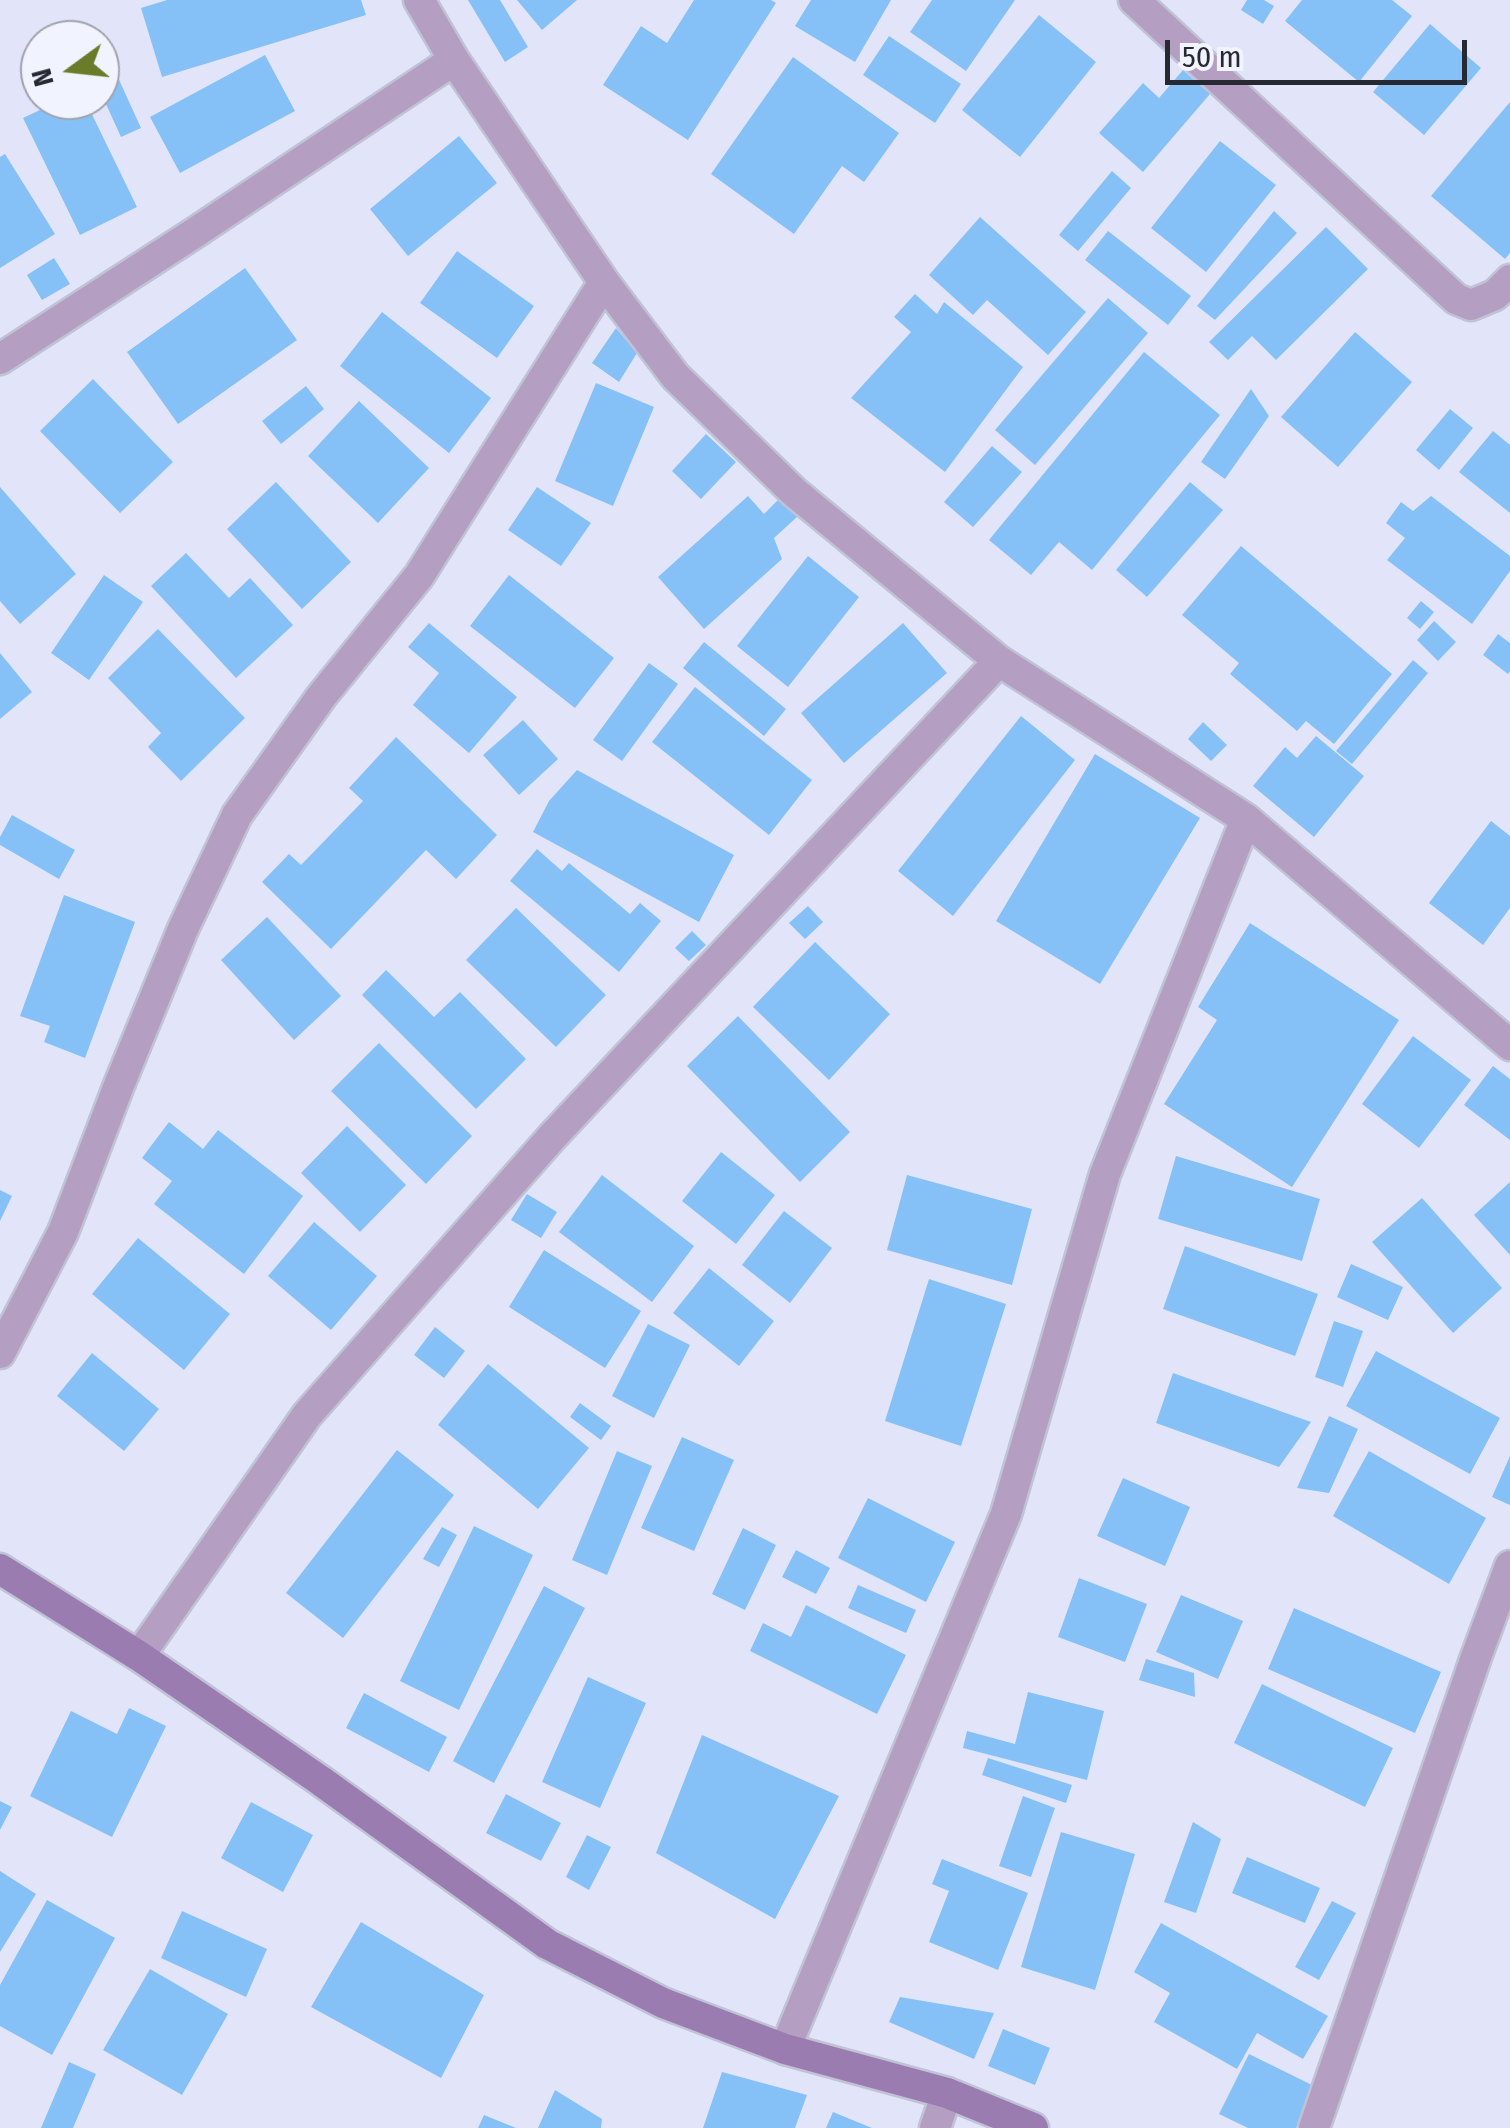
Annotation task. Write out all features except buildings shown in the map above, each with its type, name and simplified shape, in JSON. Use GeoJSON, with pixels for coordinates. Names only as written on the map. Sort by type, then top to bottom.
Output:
{"type":"FeatureCollection","features":[{"type":"Feature","properties":{"kind":"street"},"geometry":{"type":"LineString","coordinates":[[418,0],[604,282],[676,376],[794,492],[1000,661],[1246,818],[1510,1045]]}},
{"type":"Feature","properties":{"kind":"street"},"geometry":{"type":"LineString","coordinates":[[1134,0],[1456,299],[1471,305],[1495,295],[1510,280]]}},
{"type":"Feature","properties":{"kind":"street"},"geometry":{"type":"LineString","coordinates":[[0,359],[454,60]]}},
{"type":"Feature","properties":{"kind":"street"},"geometry":{"type":"LineString","coordinates":[[0,1353],[63,1232],[183,929],[238,815],[321,698],[419,576],[604,282]]}},
{"type":"Feature","properties":{"kind":"street"},"geometry":{"type":"LineString","coordinates":[[140,1656],[307,1415],[552,1137],[1000,661]]}},
{"type":"Feature","properties":{"kind":"street"},"geometry":{"type":"LineString","coordinates":[[785,2050],[1006,1514],[1105,1174],[1246,818]]}},
{"type":"Feature","properties":{"kind":"street"},"geometry":{"type":"LineString","coordinates":[[1314,2128],[1510,1566]]}},
{"type":"Feature","properties":{"kind":"street"},"geometry":{"type":"LineString","coordinates":[[0,1568],[140,1656],[322,1781],[547,1944],[662,2004],[785,2050],[947,2093],[1034,2128]]}},
{"type":"Feature","properties":{"kind":"street"},"geometry":{"type":"LineString","coordinates":[[935,2128],[947,2093]]}}]}
